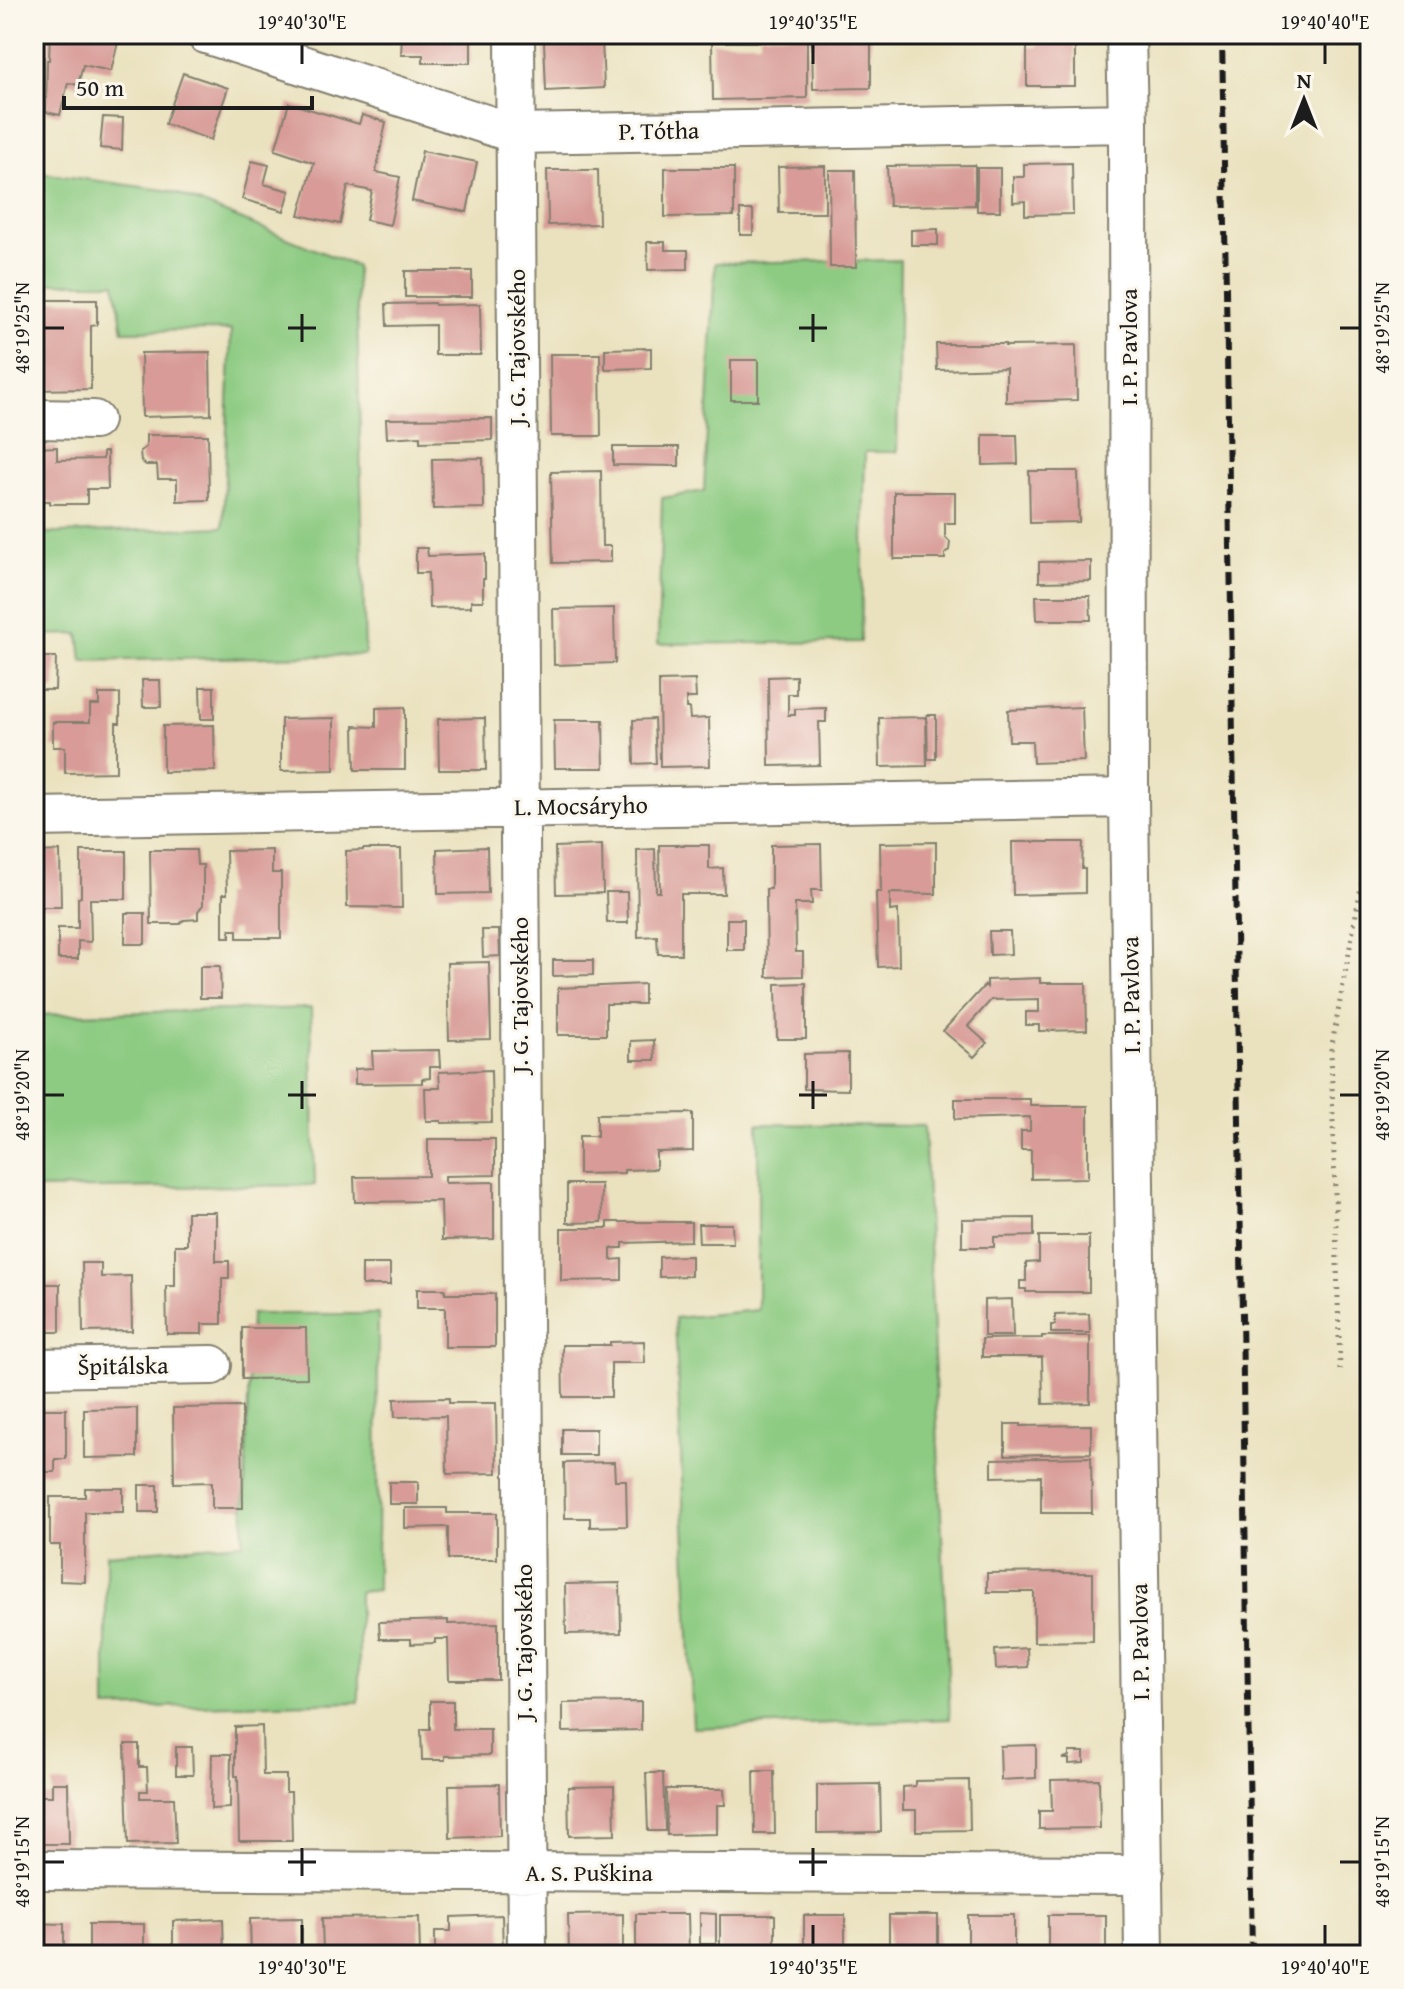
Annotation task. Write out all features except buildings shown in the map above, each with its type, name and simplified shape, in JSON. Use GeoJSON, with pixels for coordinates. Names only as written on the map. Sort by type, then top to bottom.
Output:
{"type":"FeatureCollection","features":[{"type":"Feature","properties":{"kind":"street","name":"P. Tótha"},"geometry":{"type":"LineString","coordinates":[[206,34],[516,134],[1128,123]]}},
{"type":"Feature","properties":{"kind":"street","name":"J. G. Tajovského"},"geometry":{"type":"LineString","coordinates":[[515,34],[527,1955]]}},
{"type":"Feature","properties":{"kind":"street","name":"I. P. Pavlova"},"geometry":{"type":"LineString","coordinates":[[1126,34],[1129,798],[1144,1955]]}},
{"type":"Feature","properties":{"kind":"street"},"geometry":{"type":"LineString","coordinates":[[34,419],[94,420]]}},
{"type":"Feature","properties":{"kind":"street","name":"L. Mocsáryho"},"geometry":{"type":"LineString","coordinates":[[34,817],[1129,798]]}},
{"type":"Feature","properties":{"kind":"street","name":"Špitálska"},"geometry":{"type":"LineString","coordinates":[[34,1368],[212,1365]]}},
{"type":"Feature","properties":{"kind":"street","name":"A. S. Puškina"},"geometry":{"type":"LineString","coordinates":[[34,1870],[1144,1875]]}},
{"type":"Feature","properties":{"kind":"path"},"geometry":{"type":"LineString","coordinates":[[1370,67],[1370,100]]}},
{"type":"Feature","properties":{"kind":"path"},"geometry":{"type":"LineString","coordinates":[[1340,1370],[1331,1050],[1370,838]]}},
{"type":"Feature","properties":{"kind":"green space"},"geometry":{"type":"Polygon","coordinates":[[[34,172],[171,191],[356,266],[365,655],[82,661],[79,634],[34,635],[34,534],[223,527],[231,330],[123,331],[115,283],[34,283],[34,172]]]}},
{"type":"Feature","properties":{"kind":"green space"},"geometry":{"type":"Polygon","coordinates":[[[900,260],[897,452],[865,452],[861,642],[658,644],[662,498],[704,491],[715,263],[900,260]]]}},
{"type":"Feature","properties":{"kind":"green space"},"geometry":{"type":"Polygon","coordinates":[[[311,1008],[315,1185],[34,1189],[34,1015],[311,1008]]]}},
{"type":"Feature","properties":{"kind":"green space"},"geometry":{"type":"Polygon","coordinates":[[[758,1124],[924,1126],[950,1719],[693,1728],[675,1318],[758,1310],[758,1124]]]}},
{"type":"Feature","properties":{"kind":"green space"},"geometry":{"type":"Polygon","coordinates":[[[251,1314],[378,1314],[377,1590],[359,1592],[359,1702],[106,1708],[106,1554],[243,1543],[251,1314]]]}},
{"type":"Feature","properties":{"kind":"railway"},"geometry":{"type":"LineString","coordinates":[[1222,34],[1252,1955]]}}]}
